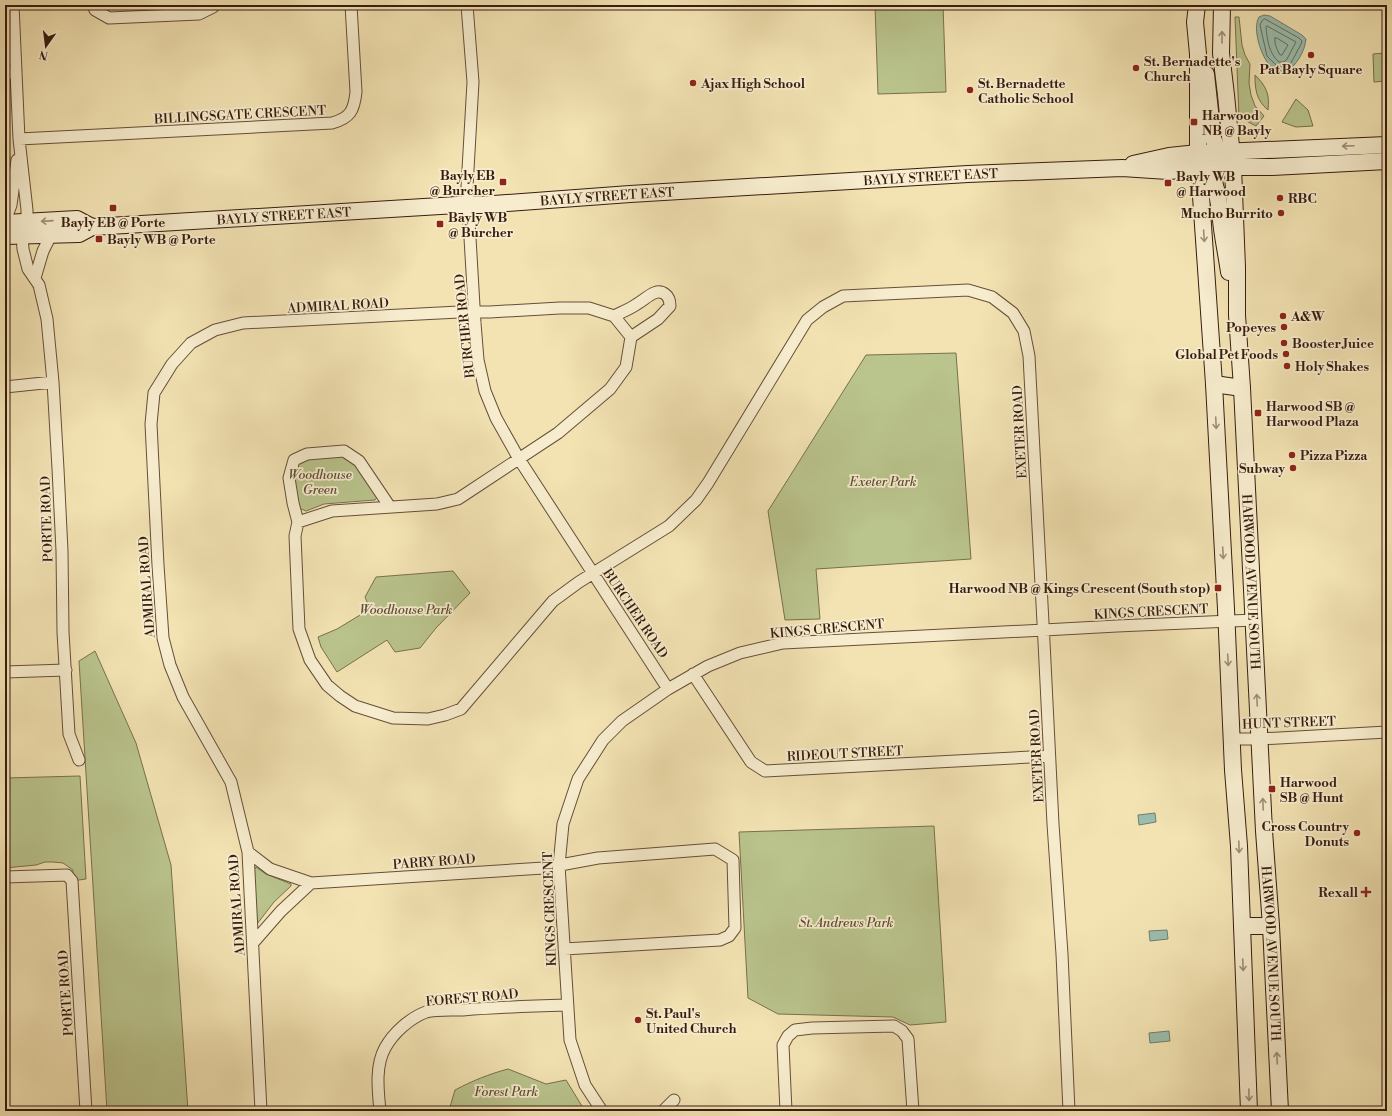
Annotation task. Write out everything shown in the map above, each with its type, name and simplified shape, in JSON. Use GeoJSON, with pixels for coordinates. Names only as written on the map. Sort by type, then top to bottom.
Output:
{"type":"FeatureCollection","features":[{"type":"Feature","properties":{"kind":"main road","name":"HARWOOD AVENUE SOUTH"},"geometry":{"type":"LineString","coordinates":[[1197,5],[1195,22],[1198,54],[1198,153],[1204,169],[1242,926],[1249,1111]]}},
{"type":"Feature","properties":{"kind":"main road"},"geometry":{"type":"LineString","coordinates":[[1222,5],[1222,53],[1230,137],[1224,152],[1224,162],[1232,167]]}},
{"type":"Feature","properties":{"kind":"main road"},"geometry":{"type":"LineString","coordinates":[[1198,54],[1206,74],[1214,138],[1224,152]]}},
{"type":"Feature","properties":{"kind":"main road","name":"BAYLY STREET EAST"},"geometry":{"type":"LineString","coordinates":[[1122,168],[1142,161],[1198,153],[1387,145]]}},
{"type":"Feature","properties":{"kind":"main road","name":"BAYLY STREET EAST"},"geometry":{"type":"LineString","coordinates":[[5,222],[51,235],[79,234],[92,227],[968,174],[1122,168],[1168,171],[1387,161]]}},
{"type":"Feature","properties":{"kind":"main road","name":"HARWOOD AVENUE SOUTH"},"geometry":{"type":"LineString","coordinates":[[1232,167],[1237,267],[1237,315],[1280,1111]]}},
{"type":"Feature","properties":{"kind":"main road"},"geometry":{"type":"LineString","coordinates":[[1204,169],[1217,188],[1224,244],[1237,315]]}},
{"type":"Feature","properties":{"kind":"main road","name":"BAYLY STREET EAST"},"geometry":{"type":"LineString","coordinates":[[5,236],[24,228],[77,219],[92,227]]}},
{"type":"Feature","properties":{"kind":"main road"},"geometry":{"type":"LineString","coordinates":[[1214,384],[1242,388]]}},
{"type":"Feature","properties":{"kind":"main road"},"geometry":{"type":"LineString","coordinates":[[1242,926],[1271,926]]}},
{"type":"Feature","properties":{"kind":"street"},"geometry":{"type":"LineString","coordinates":[[5,222],[11,205],[19,140],[10,73],[13,5]]}},
{"type":"Feature","properties":{"kind":"street"},"geometry":{"type":"LineString","coordinates":[[93,5],[96,10],[109,18],[199,14],[213,7],[214,5]]}},
{"type":"Feature","properties":{"kind":"street","name":"BILLINGSGATE CRESCENT"},"geometry":{"type":"LineString","coordinates":[[19,140],[325,124],[342,120],[350,114],[355,104],[356,92],[351,5]]}},
{"type":"Feature","properties":{"kind":"street","name":"BURCHER ROAD"},"geometry":{"type":"LineString","coordinates":[[467,5],[472,82],[467,187],[478,360],[485,391],[496,418],[519,459],[668,689]]}},
{"type":"Feature","properties":{"kind":"street","name":"PORTE ROAD"},"geometry":{"type":"LineString","coordinates":[[19,140],[27,210],[23,249],[28,269],[39,286],[47,319],[53,382],[62,551],[63,632],[69,734],[79,760]]}},
{"type":"Feature","properties":{"kind":"street"},"geometry":{"type":"LineString","coordinates":[[35,278],[43,251],[51,235]]}},
{"type":"Feature","properties":{"kind":"street","name":"EXETER ROAD"},"geometry":{"type":"LineString","coordinates":[[298,522],[295,536],[300,629],[310,660],[327,685],[355,706],[393,718],[428,719],[445,715],[461,709],[552,601],[669,526],[696,500],[708,483],[807,320],[823,307],[843,296],[968,290],[992,297],[1013,313],[1024,331],[1029,356],[1056,886],[1062,954],[1069,1111]]}},
{"type":"Feature","properties":{"kind":"street"},"geometry":{"type":"LineString","coordinates":[[390,507],[359,461],[344,451],[307,454],[294,460],[289,478],[298,522],[332,511],[437,504],[458,499],[558,433],[610,389],[626,367],[631,337],[658,319],[670,306],[670,300],[666,295],[661,292],[655,292],[638,304],[614,316],[631,337]]}},
{"type":"Feature","properties":{"kind":"street","name":"ADMIRAL ROAD"},"geometry":{"type":"LineString","coordinates":[[261,1111],[248,852],[231,782],[183,697],[170,665],[163,638],[151,424],[154,394],[172,364],[191,344],[215,330],[243,323],[560,308],[589,308],[614,316]]}},
{"type":"Feature","properties":{"kind":"street"},"geometry":{"type":"LineString","coordinates":[[5,387],[53,382]]}},
{"type":"Feature","properties":{"kind":"street","name":"KINGS CRESCENT"},"geometry":{"type":"LineString","coordinates":[[602,1111],[585,1085],[570,1040],[564,968],[559,865],[563,824],[578,779],[603,740],[622,720],[668,689],[708,666],[740,653],[783,643],[1254,620]]}},
{"type":"Feature","properties":{"kind":"street"},"geometry":{"type":"LineString","coordinates":[[5,672],[66,670]]}},
{"type":"Feature","properties":{"kind":"street","name":"RIDEOUT STREET"},"geometry":{"type":"LineString","coordinates":[[693,674],[751,762],[765,772],[1049,756]]}},
{"type":"Feature","properties":{"kind":"street","name":"HUNT STREET"},"geometry":{"type":"LineString","coordinates":[[1233,739],[1260,739],[1387,732]]}},
{"type":"Feature","properties":{"kind":"street","name":"PARRY ROAD"},"geometry":{"type":"LineString","coordinates":[[248,852],[270,870],[311,883],[544,868],[598,858],[714,849],[733,860],[735,928],[729,936],[720,940],[564,949]]}},
{"type":"Feature","properties":{"kind":"street","name":"PORTE ROAD"},"geometry":{"type":"LineString","coordinates":[[5,877],[67,874],[72,881],[86,1111]]}},
{"type":"Feature","properties":{"kind":"street"},"geometry":{"type":"LineString","coordinates":[[253,943],[281,911],[311,883]]}},
{"type":"Feature","properties":{"kind":"street","name":"FOREST ROAD"},"geometry":{"type":"LineString","coordinates":[[380,1111],[378,1072],[380,1060],[385,1047],[402,1026],[413,1018],[427,1012],[497,1007],[567,1005]]}},
{"type":"Feature","properties":{"kind":"street"},"geometry":{"type":"LineString","coordinates":[[786,1111],[783,1045],[788,1036],[795,1030],[812,1028],[894,1026],[902,1031],[908,1039],[913,1111]]}},
{"type":"Feature","properties":{"kind":"street"},"geometry":{"type":"LineString","coordinates":[[662,1111],[674,1100]]}},
{"type":"Feature","properties":{"kind":"green space"},"geometry":{"type":"Polygon","coordinates":[[[875,5],[943,5],[946,92],[878,94],[875,5]]]}},
{"type":"Feature","properties":{"kind":"green space"},"geometry":{"type":"Polygon","coordinates":[[[1235,17],[1239,17],[1242,45],[1250,64],[1249,83],[1251,95],[1255,106],[1264,116],[1256,126],[1239,117],[1235,17]]]}},
{"type":"Feature","properties":{"kind":"green space"},"geometry":{"type":"Polygon","coordinates":[[[1384,53],[1386,81],[1374,82],[1373,54],[1384,53]]]}},
{"type":"Feature","properties":{"kind":"green space"},"geometry":{"type":"Polygon","coordinates":[[[1255,75],[1262,83],[1268,95],[1268,110],[1261,102],[1257,94],[1255,75]]]}},
{"type":"Feature","properties":{"kind":"green space"},"geometry":{"type":"Polygon","coordinates":[[[1296,99],[1308,110],[1313,126],[1296,127],[1282,122],[1296,99]]]}},
{"type":"Feature","properties":{"kind":"green space","name":"Exeter Park"},"geometry":{"type":"Polygon","coordinates":[[[956,353],[971,559],[816,569],[820,619],[785,620],[768,511],[866,355],[956,353]]]}},
{"type":"Feature","properties":{"kind":"green space","name":"Woodhouse Green"},"geometry":{"type":"Polygon","coordinates":[[[343,455],[368,479],[378,496],[375,500],[324,504],[306,511],[299,508],[293,475],[295,467],[304,459],[343,455]]]}},
{"type":"Feature","properties":{"kind":"green space","name":"Woodhouse Park"},"geometry":{"type":"Polygon","coordinates":[[[453,571],[470,593],[436,628],[420,648],[395,652],[387,640],[337,672],[321,647],[318,637],[337,629],[370,609],[365,597],[376,577],[453,571]]]}},
{"type":"Feature","properties":{"kind":"green space"},"geometry":{"type":"Polygon","coordinates":[[[95,651],[136,743],[171,865],[188,1111],[107,1111],[79,661],[95,651]]]}},
{"type":"Feature","properties":{"kind":"green space"},"geometry":{"type":"Polygon","coordinates":[[[80,776],[86,879],[72,881],[73,870],[63,863],[45,862],[36,865],[5,868],[5,778],[80,776]]]}},
{"type":"Feature","properties":{"kind":"green space","name":"St. Andrews Park"},"geometry":{"type":"Polygon","coordinates":[[[934,826],[946,1022],[910,1025],[893,1017],[778,1014],[748,998],[739,832],[934,826]]]}},
{"type":"Feature","properties":{"kind":"green space"},"geometry":{"type":"Polygon","coordinates":[[[256,867],[266,874],[291,884],[291,886],[274,902],[257,924],[255,922],[254,870],[256,867]]]}},
{"type":"Feature","properties":{"kind":"green space","name":"Forest Park"},"geometry":{"type":"Polygon","coordinates":[[[508,1069],[546,1084],[566,1080],[585,1111],[450,1111],[455,1090],[481,1078],[508,1069]]]}},
{"type":"Feature","properties":{"kind":"water"},"geometry":{"type":"Polygon","coordinates":[[[1264,15],[1270,16],[1302,35],[1306,39],[1304,49],[1296,63],[1285,72],[1276,70],[1272,67],[1264,57],[1261,50],[1256,28],[1259,17],[1264,15]]]}},
{"type":"Feature","properties":{"kind":"water"},"geometry":{"type":"Polygon","coordinates":[[[1155,813],[1156,822],[1139,825],[1138,815],[1155,813]]]}},
{"type":"Feature","properties":{"kind":"water"},"geometry":{"type":"Polygon","coordinates":[[[1167,930],[1168,939],[1150,941],[1149,931],[1167,930]]]}},
{"type":"Feature","properties":{"kind":"water"},"geometry":{"type":"Polygon","coordinates":[[[1169,1031],[1170,1041],[1150,1043],[1149,1033],[1169,1031]]]}},
{"type":"Feature","properties":{"kind":"place","name":"Pat Bayly Square"},"geometry":{"type":"Point","coordinates":[1311,55]}},
{"type":"Feature","properties":{"kind":"place","name":"St. Bernadette's Church"},"geometry":{"type":"Point","coordinates":[1136,68]}},
{"type":"Feature","properties":{"kind":"place","name":"Ajax High School"},"geometry":{"type":"Point","coordinates":[693,83]}},
{"type":"Feature","properties":{"kind":"place","name":"St. Bernadette Catholic School"},"geometry":{"type":"Point","coordinates":[970,90]}},
{"type":"Feature","properties":{"kind":"place","name":"Harwood NB @ Bayly"},"geometry":{"type":"Point","coordinates":[1194,122]}},
{"type":"Feature","properties":{"kind":"place","name":"Bayly EB @ Burcher"},"geometry":{"type":"Point","coordinates":[503,182]}},
{"type":"Feature","properties":{"kind":"place","name":"Bayly WB @ Harwood"},"geometry":{"type":"Point","coordinates":[1168,183]}},
{"type":"Feature","properties":{"kind":"place","name":"RBC"},"geometry":{"type":"Point","coordinates":[1280,198]}},
{"type":"Feature","properties":{"kind":"place","name":"Bayly EB @ Porte"},"geometry":{"type":"Point","coordinates":[113,208]}},
{"type":"Feature","properties":{"kind":"place","name":"Mucho Burrito"},"geometry":{"type":"Point","coordinates":[1281,213]}},
{"type":"Feature","properties":{"kind":"place","name":"Bayly WB @ Burcher"},"geometry":{"type":"Point","coordinates":[440,224]}},
{"type":"Feature","properties":{"kind":"place","name":"Bayly WB @ Porte"},"geometry":{"type":"Point","coordinates":[99,239]}},
{"type":"Feature","properties":{"kind":"place","name":"A&W"},"geometry":{"type":"Point","coordinates":[1283,316]}},
{"type":"Feature","properties":{"kind":"place","name":"Popeyes"},"geometry":{"type":"Point","coordinates":[1284,327]}},
{"type":"Feature","properties":{"kind":"place","name":"Booster Juice"},"geometry":{"type":"Point","coordinates":[1284,343]}},
{"type":"Feature","properties":{"kind":"place","name":"Global Pet Foods"},"geometry":{"type":"Point","coordinates":[1286,354]}},
{"type":"Feature","properties":{"kind":"place","name":"Holy Shakes"},"geometry":{"type":"Point","coordinates":[1287,366]}},
{"type":"Feature","properties":{"kind":"place","name":"Harwood SB @ Harwood Plaza"},"geometry":{"type":"Point","coordinates":[1258,413]}},
{"type":"Feature","properties":{"kind":"place","name":"Pizza Pizza"},"geometry":{"type":"Point","coordinates":[1292,455]}},
{"type":"Feature","properties":{"kind":"place","name":"Subway"},"geometry":{"type":"Point","coordinates":[1293,468]}},
{"type":"Feature","properties":{"kind":"place","name":"Harwood NB @ Kings Crescent (South stop)"},"geometry":{"type":"Point","coordinates":[1218,588]}},
{"type":"Feature","properties":{"kind":"place","name":"Harwood SB @ Hunt"},"geometry":{"type":"Point","coordinates":[1272,789]}},
{"type":"Feature","properties":{"kind":"place","name":"Cross Country Donuts"},"geometry":{"type":"Point","coordinates":[1357,833]}},
{"type":"Feature","properties":{"kind":"place","name":"Rexall"},"geometry":{"type":"Point","coordinates":[1366,892]}},
{"type":"Feature","properties":{"kind":"place","name":"St. Paul's United Church"},"geometry":{"type":"Point","coordinates":[638,1020]}}]}
